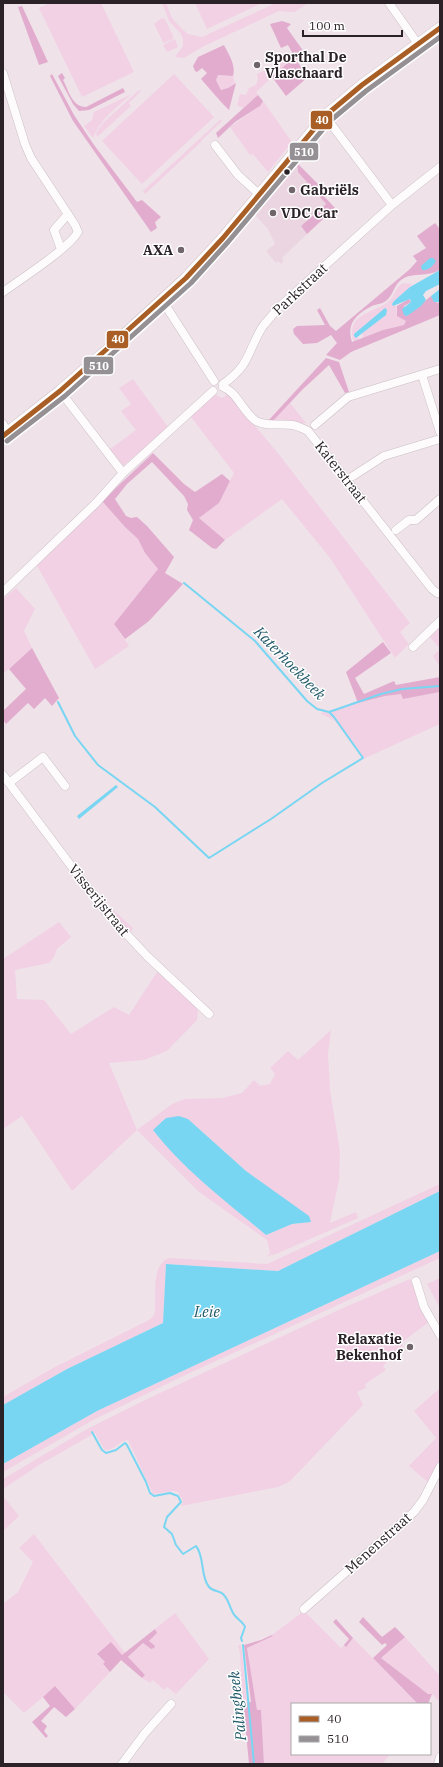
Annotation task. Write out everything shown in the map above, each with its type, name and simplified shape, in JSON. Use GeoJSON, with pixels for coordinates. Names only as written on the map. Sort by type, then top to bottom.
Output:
{"type":"FeatureCollection","features":[{"type":"Feature","properties":{"kind":"main road"},"geometry":{"type":"LineString","coordinates":[[5,430],[60,391],[186,278],[218,244],[325,116],[362,85],[440,28]]}},
{"type":"Feature","properties":{"kind":"street"},"geometry":{"type":"LineString","coordinates":[[388,3],[418,44]]}},
{"type":"Feature","properties":{"kind":"street"},"geometry":{"type":"LineString","coordinates":[[3,72],[30,158],[68,214],[78,232],[74,238],[61,249],[3,292]]}},
{"type":"Feature","properties":{"kind":"street"},"geometry":{"type":"LineString","coordinates":[[325,116],[392,205]]}},
{"type":"Feature","properties":{"kind":"street"},"geometry":{"type":"LineString","coordinates":[[216,144],[238,175],[260,195]]}},
{"type":"Feature","properties":{"kind":"street","name":"Parkstraat"},"geometry":{"type":"LineString","coordinates":[[223,386],[235,376],[245,364],[263,327],[277,309],[392,205],[440,167]]}},
{"type":"Feature","properties":{"kind":"street"},"geometry":{"type":"LineString","coordinates":[[61,249],[54,230],[68,214]]}},
{"type":"Feature","properties":{"kind":"street"},"geometry":{"type":"LineString","coordinates":[[3,592],[96,503],[123,473],[213,391],[218,392],[223,386],[220,381],[214,380],[162,300]]}},
{"type":"Feature","properties":{"kind":"street"},"geometry":{"type":"LineString","coordinates":[[315,425],[348,397],[440,369]]}},
{"type":"Feature","properties":{"kind":"street"},"geometry":{"type":"LineString","coordinates":[[422,375],[440,432]]}},
{"type":"Feature","properties":{"kind":"street"},"geometry":{"type":"LineString","coordinates":[[213,391],[210,385],[214,380]]}},
{"type":"Feature","properties":{"kind":"street","name":"Katerstraat"},"geometry":{"type":"LineString","coordinates":[[223,386],[228,389],[247,413],[256,421],[268,424],[292,425],[308,431],[432,589],[439,593]]}},
{"type":"Feature","properties":{"kind":"street"},"geometry":{"type":"LineString","coordinates":[[60,391],[123,473]]}},
{"type":"Feature","properties":{"kind":"street"},"geometry":{"type":"LineString","coordinates":[[353,476],[384,456],[440,439]]}},
{"type":"Feature","properties":{"kind":"street"},"geometry":{"type":"LineString","coordinates":[[396,530],[409,520],[416,520],[440,499]]}},
{"type":"Feature","properties":{"kind":"street"},"geometry":{"type":"LineString","coordinates":[[413,647],[440,622]]}},
{"type":"Feature","properties":{"kind":"street"},"geometry":{"type":"LineString","coordinates":[[9,783],[43,757],[65,786]]}},
{"type":"Feature","properties":{"kind":"street","name":"Visserijstraat"},"geometry":{"type":"LineString","coordinates":[[3,775],[105,911],[147,956],[209,1014]]}},
{"type":"Feature","properties":{"kind":"street"},"geometry":{"type":"LineString","coordinates":[[416,1281],[424,1307],[440,1335]]}},
{"type":"Feature","properties":{"kind":"street","name":"Menenstraat"},"geometry":{"type":"LineString","coordinates":[[304,1609],[414,1512],[423,1500],[440,1467]]}},
{"type":"Feature","properties":{"kind":"street"},"geometry":{"type":"LineString","coordinates":[[122,1764],[145,1733],[171,1704]]}},
{"type":"Feature","properties":{"kind":"street"},"geometry":{"type":"LineString","coordinates":[[438,1764],[440,1757]]}},
{"type":"Feature","properties":{"kind":"shaded area"},"geometry":{"type":"Polygon","coordinates":[[[50,3],[101,3],[134,72],[82,97],[39,8],[50,3]]]}},
{"type":"Feature","properties":{"kind":"shaded area"},"geometry":{"type":"Polygon","coordinates":[[[162,3],[166,3],[172,18],[188,34],[202,37],[276,3],[308,3],[295,12],[279,11],[202,47],[184,58],[175,57],[183,46],[183,39],[181,34],[169,21],[162,3]]]}},
{"type":"Feature","properties":{"kind":"shaded area"},"geometry":{"type":"Polygon","coordinates":[[[195,3],[262,3],[207,29],[195,3]]]}},
{"type":"Feature","properties":{"kind":"shaded area"},"geometry":{"type":"Polygon","coordinates":[[[22,6],[48,62],[39,65],[18,7],[22,6]]]}},
{"type":"Feature","properties":{"kind":"shaded area"},"geometry":{"type":"Polygon","coordinates":[[[162,18],[165,19],[173,36],[173,39],[164,43],[154,24],[162,18]]]}},
{"type":"Feature","properties":{"kind":"shaded area"},"geometry":{"type":"Polygon","coordinates":[[[282,21],[291,24],[287,28],[304,52],[296,60],[308,77],[286,96],[272,77],[293,58],[289,59],[294,56],[288,45],[281,48],[270,24],[282,21]]]}},
{"type":"Feature","properties":{"kind":"shaded area"},"geometry":{"type":"Polygon","coordinates":[[[175,39],[178,47],[167,52],[163,45],[175,39]]]}},
{"type":"Feature","properties":{"kind":"shaded area"},"geometry":{"type":"Polygon","coordinates":[[[224,45],[233,64],[234,72],[233,76],[218,75],[216,80],[221,90],[236,83],[229,110],[201,79],[207,73],[202,68],[197,72],[195,71],[193,66],[198,57],[224,45]]]}},
{"type":"Feature","properties":{"kind":"shaded area"},"geometry":{"type":"Polygon","coordinates":[[[293,58],[256,92],[258,95],[243,108],[237,105],[240,94],[246,95],[249,88],[256,85],[258,79],[257,74],[293,58]]]}},
{"type":"Feature","properties":{"kind":"shaded area"},"geometry":{"type":"Polygon","coordinates":[[[62,73],[65,78],[63,80],[72,98],[81,106],[86,107],[123,88],[125,92],[89,110],[79,111],[73,104],[58,76],[62,73]]]}},
{"type":"Feature","properties":{"kind":"shaded area"},"geometry":{"type":"Polygon","coordinates":[[[52,74],[74,115],[94,145],[137,202],[142,200],[161,217],[155,222],[157,228],[151,232],[73,121],[50,76],[52,74]]]}},
{"type":"Feature","properties":{"kind":"shaded area"},"geometry":{"type":"Polygon","coordinates":[[[174,74],[214,117],[142,184],[102,141],[174,74]]]}},
{"type":"Feature","properties":{"kind":"shaded area"},"geometry":{"type":"Polygon","coordinates":[[[218,75],[233,76],[235,83],[228,88],[221,90],[216,80],[218,75]]]}},
{"type":"Feature","properties":{"kind":"shaded area"},"geometry":{"type":"Polygon","coordinates":[[[142,90],[129,103],[131,106],[97,137],[96,133],[103,123],[138,91],[142,90]]]}},
{"type":"Feature","properties":{"kind":"shaded area"},"geometry":{"type":"Polygon","coordinates":[[[132,94],[104,119],[93,138],[84,126],[92,120],[94,112],[132,94]]]}},
{"type":"Feature","properties":{"kind":"shaded area"},"geometry":{"type":"Polygon","coordinates":[[[258,95],[263,101],[260,106],[235,122],[218,138],[216,133],[258,95]]]}},
{"type":"Feature","properties":{"kind":"shaded area"},"geometry":{"type":"Polygon","coordinates":[[[263,101],[292,142],[268,172],[253,154],[250,155],[230,127],[260,106],[263,101]]]}},
{"type":"Feature","properties":{"kind":"shaded area"},"geometry":{"type":"Polygon","coordinates":[[[221,119],[222,121],[201,142],[145,194],[143,191],[221,119]]]}},
{"type":"Feature","properties":{"kind":"shaded area"},"geometry":{"type":"Polygon","coordinates":[[[295,162],[298,172],[326,204],[301,226],[307,234],[282,258],[284,260],[281,264],[278,261],[276,263],[266,251],[275,244],[268,229],[254,214],[295,162]]]}},
{"type":"Feature","properties":{"kind":"shaded area"},"geometry":{"type":"Polygon","coordinates":[[[297,163],[326,192],[322,194],[335,208],[307,234],[301,226],[326,204],[298,172],[297,163]]]}},
{"type":"Feature","properties":{"kind":"shaded area"},"geometry":{"type":"Polygon","coordinates":[[[435,223],[440,229],[440,270],[430,274],[407,277],[401,280],[387,300],[366,309],[357,316],[351,325],[350,336],[352,342],[383,330],[404,325],[406,321],[397,316],[397,306],[409,299],[411,302],[404,306],[407,316],[431,296],[437,303],[440,302],[440,315],[351,352],[340,360],[326,355],[337,343],[331,335],[317,343],[303,344],[294,334],[293,329],[297,326],[325,325],[317,310],[320,308],[330,326],[336,331],[410,269],[417,261],[413,256],[426,248],[417,236],[435,223]]]}},
{"type":"Feature","properties":{"kind":"shaded area"},"geometry":{"type":"Polygon","coordinates":[[[401,284],[412,284],[408,290],[394,301],[395,306],[397,306],[396,310],[398,314],[407,322],[404,325],[383,330],[363,338],[362,333],[386,315],[354,336],[360,339],[354,342],[352,333],[356,320],[388,302],[401,284]]]}},
{"type":"Feature","properties":{"kind":"shaded area"},"geometry":{"type":"Polygon","coordinates":[[[326,358],[339,362],[349,392],[345,393],[329,365],[302,390],[272,422],[267,422],[326,358]]]}},
{"type":"Feature","properties":{"kind":"shaded area"},"geometry":{"type":"Polygon","coordinates":[[[133,379],[168,427],[122,467],[109,450],[136,430],[121,411],[131,404],[119,388],[133,379]]]}},
{"type":"Feature","properties":{"kind":"shaded area"},"geometry":{"type":"Polygon","coordinates":[[[228,394],[277,452],[410,623],[400,632],[409,644],[395,658],[330,558],[282,499],[225,540],[199,518],[219,503],[234,473],[191,417],[210,397],[216,395],[222,398],[228,394]]]}},
{"type":"Feature","properties":{"kind":"shaded area"},"geometry":{"type":"Polygon","coordinates":[[[290,403],[306,423],[272,422],[290,403]]]}},
{"type":"Feature","properties":{"kind":"shaded area"},"geometry":{"type":"Polygon","coordinates":[[[153,453],[184,484],[195,492],[222,474],[230,481],[219,503],[199,518],[225,540],[216,549],[212,548],[189,530],[193,520],[187,510],[188,504],[184,496],[152,462],[127,484],[115,499],[126,516],[131,518],[137,517],[147,526],[174,557],[165,573],[183,584],[149,621],[125,639],[114,624],[158,569],[145,553],[138,539],[102,501],[153,453]]]}},
{"type":"Feature","properties":{"kind":"shaded area"},"geometry":{"type":"Polygon","coordinates":[[[102,501],[138,539],[145,553],[158,569],[114,624],[129,646],[95,669],[36,564],[102,501]]]}},
{"type":"Feature","properties":{"kind":"shaded area"},"geometry":{"type":"Polygon","coordinates":[[[16,588],[35,609],[24,631],[32,648],[3,674],[3,599],[16,588]]]}},
{"type":"Feature","properties":{"kind":"shaded area"},"geometry":{"type":"Polygon","coordinates":[[[440,626],[440,649],[429,636],[440,626]]]}},
{"type":"Feature","properties":{"kind":"shaded area"},"geometry":{"type":"Polygon","coordinates":[[[383,642],[391,653],[355,678],[364,694],[394,681],[396,685],[440,677],[440,692],[403,699],[401,694],[385,696],[358,703],[346,672],[383,642]]]}},
{"type":"Feature","properties":{"kind":"shaded area"},"geometry":{"type":"Polygon","coordinates":[[[32,648],[59,698],[52,706],[45,698],[34,709],[28,703],[6,724],[3,720],[3,711],[26,689],[9,669],[32,648]]]}},
{"type":"Feature","properties":{"kind":"shaded area"},"geometry":{"type":"Polygon","coordinates":[[[440,649],[440,667],[433,656],[440,649]]]}},
{"type":"Feature","properties":{"kind":"shaded area"},"geometry":{"type":"Polygon","coordinates":[[[440,692],[440,724],[363,759],[335,721],[320,713],[357,701],[358,703],[385,696],[401,694],[403,699],[440,692]]]}},
{"type":"Feature","properties":{"kind":"shaded area"},"geometry":{"type":"Polygon","coordinates":[[[103,904],[109,906],[133,928],[129,934],[103,904]]]}},
{"type":"Feature","properties":{"kind":"shaded area"},"geometry":{"type":"Polygon","coordinates":[[[59,922],[71,937],[57,949],[54,957],[49,963],[15,970],[17,999],[44,1000],[71,1034],[114,1007],[129,1015],[159,969],[198,1007],[197,1020],[167,1051],[144,1060],[109,1063],[137,1130],[72,1191],[22,1116],[3,1129],[3,959],[59,922]]]}},
{"type":"Feature","properties":{"kind":"shaded area"},"geometry":{"type":"Polygon","coordinates":[[[331,1030],[328,1054],[330,1090],[340,1152],[339,1180],[330,1223],[356,1212],[358,1218],[276,1254],[267,1256],[270,1253],[267,1240],[199,1192],[137,1130],[172,1104],[185,1099],[222,1098],[242,1093],[254,1080],[260,1086],[270,1084],[275,1074],[270,1068],[288,1051],[298,1060],[331,1030]],[[188,1119],[153,1130],[192,1172],[266,1235],[292,1224],[311,1222],[246,1171],[188,1119]]]}},
{"type":"Feature","properties":{"kind":"shaded area"},"geometry":{"type":"Polygon","coordinates":[[[440,1184],[440,1191],[278,1271],[166,1264],[163,1323],[67,1369],[3,1405],[3,1397],[53,1368],[149,1320],[154,1315],[155,1311],[157,1273],[163,1262],[169,1258],[267,1264],[440,1184]]]}},
{"type":"Feature","properties":{"kind":"shaded area"},"geometry":{"type":"Polygon","coordinates":[[[440,1251],[440,1258],[179,1378],[93,1420],[3,1472],[3,1464],[97,1411],[440,1251]]]}},
{"type":"Feature","properties":{"kind":"shaded area"},"geometry":{"type":"Polygon","coordinates":[[[440,1278],[440,1308],[427,1284],[440,1278]]]}},
{"type":"Feature","properties":{"kind":"shaded area"},"geometry":{"type":"Polygon","coordinates":[[[410,1279],[429,1322],[401,1343],[403,1346],[383,1366],[386,1370],[365,1384],[366,1388],[357,1392],[363,1405],[289,1482],[278,1487],[181,1506],[183,1501],[178,1492],[174,1491],[153,1494],[128,1440],[112,1449],[106,1450],[95,1433],[39,1465],[3,1489],[3,1479],[87,1429],[145,1400],[343,1308],[410,1279]]]}},
{"type":"Feature","properties":{"kind":"shaded area"},"geometry":{"type":"Polygon","coordinates":[[[440,1388],[440,1462],[429,1483],[409,1466],[436,1438],[414,1411],[440,1388]]]}},
{"type":"Feature","properties":{"kind":"shaded area"},"geometry":{"type":"Polygon","coordinates":[[[3,1496],[19,1516],[3,1531],[3,1496]]]}},
{"type":"Feature","properties":{"kind":"shaded area"},"geometry":{"type":"Polygon","coordinates":[[[34,1534],[125,1653],[122,1655],[97,1655],[105,1662],[103,1665],[110,1672],[75,1709],[55,1687],[24,1713],[3,1692],[3,1604],[18,1592],[33,1562],[19,1548],[34,1534]]]}},
{"type":"Feature","properties":{"kind":"shaded area"},"geometry":{"type":"Polygon","coordinates":[[[304,1611],[341,1648],[344,1645],[346,1646],[353,1638],[417,1703],[291,1703],[291,1755],[389,1756],[382,1764],[264,1764],[261,1711],[257,1710],[247,1648],[273,1636],[272,1635],[304,1611]]]}},
{"type":"Feature","properties":{"kind":"shaded area"},"geometry":{"type":"Polygon","coordinates":[[[175,1613],[209,1659],[176,1694],[167,1687],[164,1690],[153,1680],[150,1683],[142,1678],[145,1675],[128,1658],[143,1643],[151,1649],[149,1641],[157,1633],[155,1629],[175,1613]]]}},
{"type":"Feature","properties":{"kind":"shaded area"},"geometry":{"type":"Polygon","coordinates":[[[363,1617],[382,1637],[395,1627],[405,1637],[381,1658],[428,1694],[432,1694],[428,1703],[417,1703],[373,1658],[387,1645],[385,1643],[382,1645],[359,1622],[363,1617]]]}},
{"type":"Feature","properties":{"kind":"shaded area"},"geometry":{"type":"Polygon","coordinates":[[[336,1619],[353,1638],[346,1647],[344,1645],[349,1639],[333,1622],[336,1619]]]}},
{"type":"Feature","properties":{"kind":"shaded area"},"geometry":{"type":"Polygon","coordinates":[[[155,1629],[157,1633],[149,1641],[155,1646],[154,1648],[151,1649],[143,1643],[128,1657],[145,1675],[142,1678],[121,1660],[110,1672],[103,1664],[105,1662],[97,1654],[111,1642],[122,1655],[155,1629]]]}},
{"type":"Feature","properties":{"kind":"shaded area"},"geometry":{"type":"Polygon","coordinates":[[[272,1635],[273,1636],[247,1648],[257,1710],[261,1710],[264,1764],[249,1764],[243,1702],[251,1702],[244,1645],[272,1635]]]}},
{"type":"Feature","properties":{"kind":"shaded area"},"geometry":{"type":"Polygon","coordinates":[[[405,1637],[440,1676],[440,1702],[432,1694],[428,1694],[381,1658],[405,1637]]]}},
{"type":"Feature","properties":{"kind":"shaded area"},"geometry":{"type":"Polygon","coordinates":[[[238,1645],[241,1645],[247,1702],[243,1702],[240,1653],[238,1645]]]}},
{"type":"Feature","properties":{"kind":"shaded area"},"geometry":{"type":"Polygon","coordinates":[[[55,1686],[75,1709],[66,1717],[54,1707],[41,1721],[47,1726],[44,1731],[48,1736],[46,1738],[32,1722],[50,1706],[43,1697],[55,1686]]]}},
{"type":"Feature","properties":{"kind":"water"},"geometry":{"type":"Polygon","coordinates":[[[430,258],[433,258],[436,261],[430,268],[422,270],[421,266],[430,258]]]}},
{"type":"Feature","properties":{"kind":"water"},"geometry":{"type":"Polygon","coordinates":[[[440,270],[440,284],[426,291],[423,295],[426,300],[421,306],[407,316],[404,315],[402,309],[411,302],[410,299],[393,306],[392,304],[394,301],[410,287],[440,270]]]}},
{"type":"Feature","properties":{"kind":"water"},"geometry":{"type":"Polygon","coordinates":[[[440,289],[440,302],[434,302],[431,296],[440,289]]]}},
{"type":"Feature","properties":{"kind":"water"},"geometry":{"type":"Polygon","coordinates":[[[385,308],[387,310],[386,315],[356,338],[354,336],[354,334],[385,308]]]}},
{"type":"Feature","properties":{"kind":"water"},"geometry":{"type":"Polygon","coordinates":[[[116,785],[118,787],[79,819],[77,816],[116,785]]]}},
{"type":"Feature","properties":{"kind":"water"},"geometry":{"type":"Polygon","coordinates":[[[179,1116],[188,1119],[246,1171],[309,1216],[311,1222],[292,1224],[266,1235],[178,1159],[153,1130],[166,1118],[179,1116]]]}},
{"type":"Feature","properties":{"kind":"water","name":"Leie"},"geometry":{"type":"Polygon","coordinates":[[[440,1191],[440,1251],[97,1411],[3,1464],[3,1405],[67,1369],[163,1323],[166,1264],[278,1271],[440,1191]]]}},
{"type":"Feature","properties":{"kind":"waterway","name":"Katerhoekbeek"},"geometry":{"type":"LineString","coordinates":[[184,583],[255,641],[307,701],[317,709],[329,712],[381,694],[402,689],[440,686]]}},
{"type":"Feature","properties":{"kind":"waterway"},"geometry":{"type":"LineString","coordinates":[[58,702],[75,736],[98,765],[155,807],[209,858],[271,819],[322,783],[363,758],[329,712]]}},
{"type":"Feature","properties":{"kind":"waterway","name":"Palingbeek"},"geometry":{"type":"LineString","coordinates":[[92,1432],[102,1450],[106,1453],[116,1450],[125,1443],[127,1445],[150,1493],[154,1496],[170,1493],[178,1496],[181,1502],[167,1517],[164,1527],[172,1534],[176,1545],[183,1554],[196,1546],[199,1550],[206,1583],[211,1589],[223,1594],[227,1599],[234,1615],[245,1627],[241,1638],[242,1641]]}},
{"type":"Feature","properties":{"kind":"waterway","name":"Palingbeek"},"geometry":{"type":"LineString","coordinates":[[243,1645],[254,1764]]}},
{"type":"Feature","properties":{"kind":"transit line","name":"40"},"geometry":{"type":"LineString","coordinates":[[3,436],[60,391],[186,278],[223,238],[325,116],[362,85],[440,28]]}},
{"type":"Feature","properties":{"kind":"transit line","name":"510"},"geometry":{"type":"LineString","coordinates":[[7,441],[65,396],[191,283],[228,242],[330,121],[366,91],[440,37]]}},
{"type":"Feature","properties":{"kind":"place","name":"Sporthal De Vlaschaard"},"geometry":{"type":"Point","coordinates":[257,65]}},
{"type":"Feature","properties":{"kind":"place","name":"Gabriëls"},"geometry":{"type":"Point","coordinates":[292,190]}},
{"type":"Feature","properties":{"kind":"place","name":"VDC Car"},"geometry":{"type":"Point","coordinates":[273,213]}},
{"type":"Feature","properties":{"kind":"place","name":"AXA"},"geometry":{"type":"Point","coordinates":[181,250]}},
{"type":"Feature","properties":{"kind":"place","name":"Relaxatie Bekenhof"},"geometry":{"type":"Point","coordinates":[410,1347]}}]}
